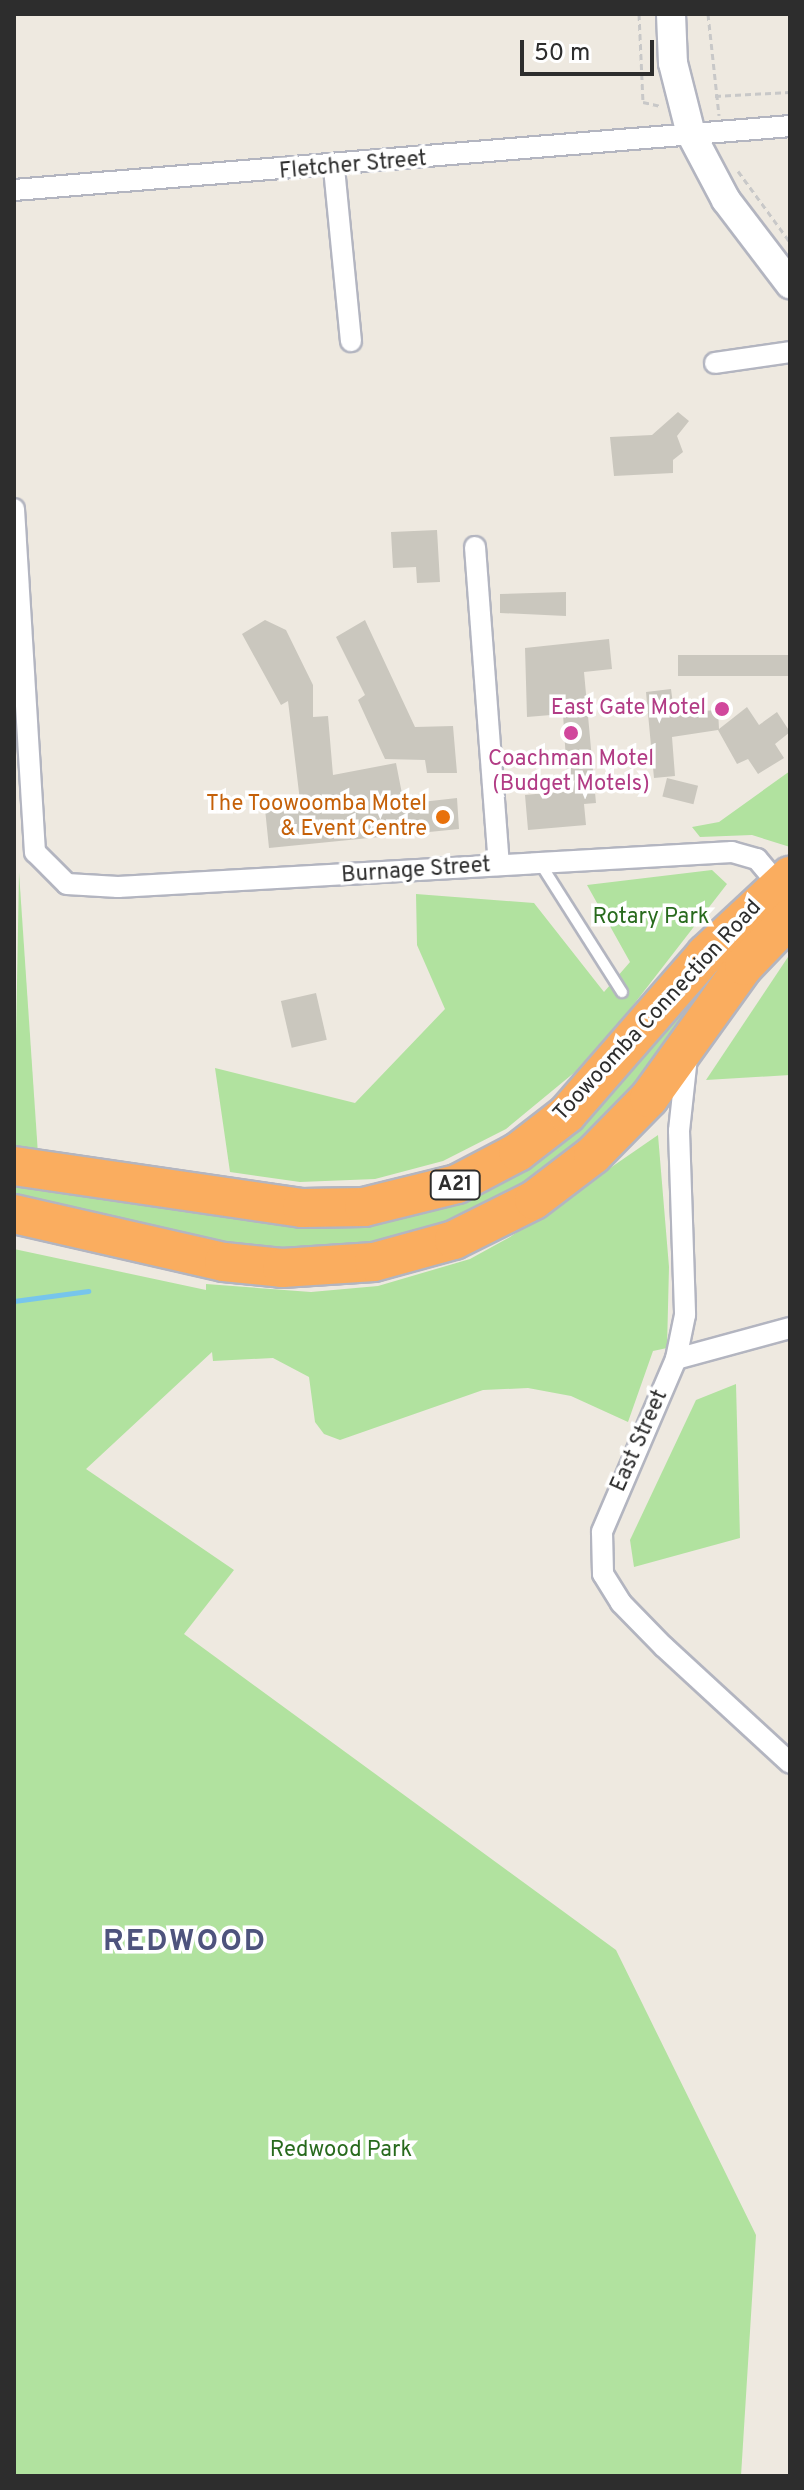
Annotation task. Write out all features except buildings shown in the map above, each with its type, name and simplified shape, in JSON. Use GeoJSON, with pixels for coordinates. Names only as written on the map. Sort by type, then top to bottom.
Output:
{"type":"FeatureCollection","features":[{"type":"Feature","properties":{"kind":"highway","name":"Toowoomba Connection Road"},"geometry":{"type":"LineString","coordinates":[[14,1214],[253,1266],[316,1268],[400,1256],[491,1224],[568,1176],[649,1098],[744,966],[787,894]]}},
{"type":"Feature","properties":{"kind":"highway","name":"Toowoomba Connection Road"},"geometry":{"type":"LineString","coordinates":[[14,1166],[302,1208],[364,1207],[457,1184],[518,1152],[567,1114],[706,954],[787,894]]}},
{"type":"Feature","properties":{"kind":"street"},"geometry":{"type":"LineString","coordinates":[[671,14],[673,63],[691,134],[726,200],[790,284]]}},
{"type":"Feature","properties":{"kind":"street","name":"Fletcher Street"},"geometry":{"type":"LineString","coordinates":[[14,190],[334,168],[790,126]]}},
{"type":"Feature","properties":{"kind":"street"},"geometry":{"type":"LineString","coordinates":[[334,168],[351,341]]}},
{"type":"Feature","properties":{"kind":"street"},"geometry":{"type":"LineString","coordinates":[[715,363],[790,352]]}},
{"type":"Feature","properties":{"kind":"street","name":"Burnage Street"},"geometry":{"type":"LineString","coordinates":[[14,509],[35,852],[51,875],[86,887],[741,853],[762,863],[787,894]]}},
{"type":"Feature","properties":{"kind":"street"},"geometry":{"type":"LineString","coordinates":[[475,547],[499,865]]}},
{"type":"Feature","properties":{"kind":"street","name":"East Street"},"geometry":{"type":"LineString","coordinates":[[690,1042],[679,1131],[687,1267],[676,1359],[602,1532],[603,1574],[653,1636],[790,1763]]}},
{"type":"Feature","properties":{"kind":"street"},"geometry":{"type":"LineString","coordinates":[[676,1359],[790,1328]]}},
{"type":"Feature","properties":{"kind":"lane"},"geometry":{"type":"LineString","coordinates":[[539,862],[622,992]]}},
{"type":"Feature","properties":{"kind":"path"},"geometry":{"type":"LineString","coordinates":[[639,14],[643,102],[660,106]]}},
{"type":"Feature","properties":{"kind":"path"},"geometry":{"type":"LineString","coordinates":[[708,14],[715,96],[732,163],[790,242]]}},
{"type":"Feature","properties":{"kind":"path"},"geometry":{"type":"LineString","coordinates":[[715,96],[790,92]]}},
{"type":"Feature","properties":{"kind":"green space"},"geometry":{"type":"Polygon","coordinates":[[[790,771],[790,847],[752,835],[700,837],[692,827],[719,822],[790,771]]]}},
{"type":"Feature","properties":{"kind":"green space","name":"Rotary Park"},"geometry":{"type":"Polygon","coordinates":[[[712,870],[727,884],[624,1017],[575,1072],[506,1129],[443,1161],[375,1179],[300,1182],[230,1172],[215,1068],[355,1103],[445,1009],[417,945],[416,894],[534,903],[604,992],[630,962],[587,885],[712,870]]]}},
{"type":"Feature","properties":{"kind":"green space"},"geometry":{"type":"Polygon","coordinates":[[[19,872],[38,1154],[14,1151],[19,872]]]}},
{"type":"Feature","properties":{"kind":"green space"},"geometry":{"type":"Polygon","coordinates":[[[768,909],[602,1129],[506,1202],[396,1243],[258,1250],[14,1201],[14,1182],[452,1201],[768,909]]]}},
{"type":"Feature","properties":{"kind":"green space"},"geometry":{"type":"Polygon","coordinates":[[[790,954],[790,1075],[706,1080],[790,954]]]}},
{"type":"Feature","properties":{"kind":"green space","name":"Redwood Park"},"geometry":{"type":"Polygon","coordinates":[[[658,1135],[669,1267],[667,1348],[653,1351],[628,1422],[571,1396],[528,1388],[483,1390],[340,1440],[324,1434],[315,1422],[309,1377],[273,1358],[213,1361],[212,1352],[86,1469],[234,1570],[184,1634],[616,1950],[756,2235],[741,2476],[14,2476],[14,1249],[206,1290],[206,1284],[311,1292],[378,1286],[470,1259],[510,1237],[658,1135]]]}},
{"type":"Feature","properties":{"kind":"green space"},"geometry":{"type":"Polygon","coordinates":[[[736,1384],[740,1538],[634,1567],[630,1540],[696,1400],[736,1384]]]}},
{"type":"Feature","properties":{"kind":"waterway"},"geometry":{"type":"LineString","coordinates":[[14,1301],[88,1291]]}},
{"type":"Feature","properties":{"kind":"place","name":"East Gate Motel"},"geometry":{"type":"Point","coordinates":[722,709]}},
{"type":"Feature","properties":{"kind":"place","name":"Coachman Motel (Budget Motels)"},"geometry":{"type":"Point","coordinates":[571,733]}},
{"type":"Feature","properties":{"kind":"place","name":"The Toowoomba Motel & Event Centre"},"geometry":{"type":"Point","coordinates":[443,817]}},
{"type":"Feature","properties":{"kind":"district","name":"REDWOOD"},"geometry":{"type":"Point","coordinates":[185,1943]}}]}
